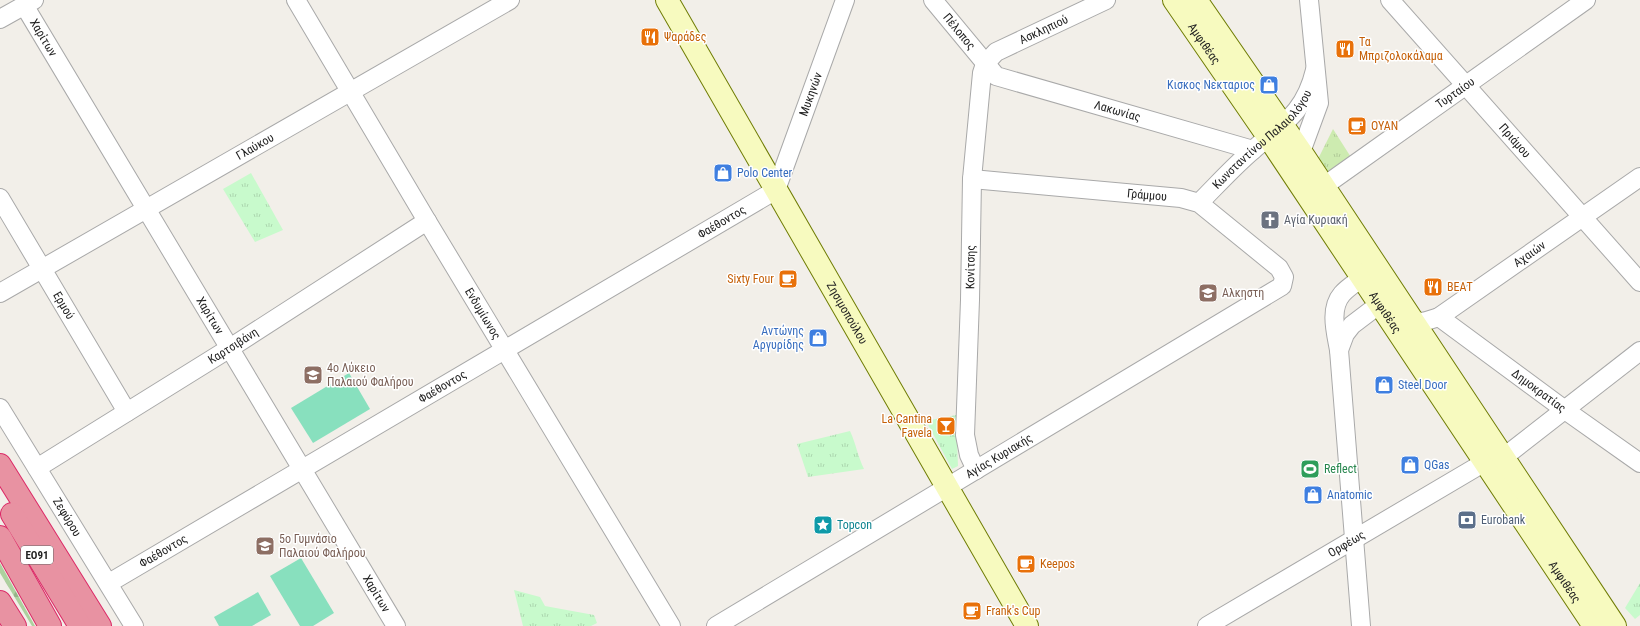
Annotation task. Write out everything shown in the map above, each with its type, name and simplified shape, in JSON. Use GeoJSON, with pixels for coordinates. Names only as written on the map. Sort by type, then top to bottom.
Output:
{"type":"FeatureCollection","features":[{"type":"Feature","properties":{"kind":"highway"},"geometry":{"type":"LineString","coordinates":[[0,465],[100,626]]}},
{"type":"Feature","properties":{"kind":"highway","name":"ΕΟ91"},"geometry":{"type":"LineString","coordinates":[[0,494],[80,626]]}},
{"type":"Feature","properties":{"kind":"highway"},"geometry":{"type":"LineString","coordinates":[[0,537],[50,626]]}},
{"type":"Feature","properties":{"kind":"highway"},"geometry":{"type":"LineString","coordinates":[[0,602],[15,626]]}},
{"type":"Feature","properties":{"kind":"main road","name":"Ζησιμοπούλου"},"geometry":{"type":"LineString","coordinates":[[666,0],[1027,626]]}},
{"type":"Feature","properties":{"kind":"main road","name":"Αμφιθέας"},"geometry":{"type":"LineString","coordinates":[[1174,0],[1380,304],[1615,626]]}},
{"type":"Feature","properties":{"kind":"main road","name":"Αμφιθέας"},"geometry":{"type":"LineString","coordinates":[[1196,0],[1268,138],[1301,152],[1324,186],[1414,321],[1594,626]]}},
{"type":"Feature","properties":{"kind":"street","name":"Ενδυμίωνος"},"geometry":{"type":"LineString","coordinates":[[296,0],[671,626]]}},
{"type":"Feature","properties":{"kind":"street","name":"Γλαύκου"},"geometry":{"type":"LineString","coordinates":[[0,293],[510,0]]}},
{"type":"Feature","properties":{"kind":"street","name":"Μυκηνών"},"geometry":{"type":"LineString","coordinates":[[776,190],[845,0]]}},
{"type":"Feature","properties":{"kind":"street","name":"Πέλοπος"},"geometry":{"type":"LineString","coordinates":[[933,0],[985,64]]}},
{"type":"Feature","properties":{"kind":"street","name":"Ασκληπιού"},"geometry":{"type":"LineString","coordinates":[[985,64],[996,52],[1106,0]]}},
{"type":"Feature","properties":{"kind":"street","name":"Κωνσταντίνου Παλαιολόγου"},"geometry":{"type":"LineString","coordinates":[[1301,152],[1319,103],[1309,0]]}},
{"type":"Feature","properties":{"kind":"street","name":"Πριάμου"},"geometry":{"type":"LineString","coordinates":[[1390,0],[1467,85],[1640,282]]}},
{"type":"Feature","properties":{"kind":"street","name":"Τυρταίου"},"geometry":{"type":"LineString","coordinates":[[1324,186],[1586,0]]}},
{"type":"Feature","properties":{"kind":"street"},"geometry":{"type":"LineString","coordinates":[[0,19],[29,3]]}},
{"type":"Feature","properties":{"kind":"street","name":"Χαρίτων"},"geometry":{"type":"LineString","coordinates":[[29,3],[146,209],[396,626]]}},
{"type":"Feature","properties":{"kind":"street","name":"Λακωνίας"},"geometry":{"type":"LineString","coordinates":[[985,64],[996,76],[1268,138]]}},
{"type":"Feature","properties":{"kind":"street","name":"Κονίτσης"},"geometry":{"type":"LineString","coordinates":[[976,470],[969,455],[965,435],[970,300],[972,179],[982,73],[985,64]]}},
{"type":"Feature","properties":{"kind":"street","name":"Κωνσταντίνου Παλαιολόγου"},"geometry":{"type":"LineString","coordinates":[[1199,203],[1268,138],[1306,98],[1312,86],[1315,70]]}},
{"type":"Feature","properties":{"kind":"street","name":"Αχαιών"},"geometry":{"type":"LineString","coordinates":[[1414,321],[1422,322],[1439,317],[1640,177]]}},
{"type":"Feature","properties":{"kind":"street","name":"Γράμμου"},"geometry":{"type":"LineString","coordinates":[[972,179],[1181,198],[1199,203],[1279,268],[1284,277],[1282,286]]}},
{"type":"Feature","properties":{"kind":"street","name":"Φαέθοντος"},"geometry":{"type":"LineString","coordinates":[[109,583],[776,190]]}},
{"type":"Feature","properties":{"kind":"street","name":"Ερμού"},"geometry":{"type":"LineString","coordinates":[[0,198],[127,412]]}},
{"type":"Feature","properties":{"kind":"street","name":"Καρτσιβάνη"},"geometry":{"type":"LineString","coordinates":[[37,468],[230,348],[427,221]]}},
{"type":"Feature","properties":{"kind":"street"},"geometry":{"type":"LineString","coordinates":[[1339,350],[1345,334],[1352,325],[1380,304],[1383,275]]}},
{"type":"Feature","properties":{"kind":"street"},"geometry":{"type":"LineString","coordinates":[[1361,626],[1339,350],[1335,320],[1338,299],[1343,293],[1362,278]]}},
{"type":"Feature","properties":{"kind":"street","name":"Αγίας Κυριακής"},"geometry":{"type":"LineString","coordinates":[[716,626],[1282,286]]}},
{"type":"Feature","properties":{"kind":"street","name":"Δημοκρατίας"},"geometry":{"type":"LineString","coordinates":[[1439,317],[1640,463]]}},
{"type":"Feature","properties":{"kind":"street","name":"Ορφέως"},"geometry":{"type":"LineString","coordinates":[[1208,626],[1354,540],[1495,460],[1565,410],[1640,351]]}},
{"type":"Feature","properties":{"kind":"street","name":"Ζεφύρου"},"geometry":{"type":"LineString","coordinates":[[0,408],[109,583],[134,626]]}},
{"type":"Feature","properties":{"kind":"green space"},"geometry":{"type":"Polygon","coordinates":[[[1333,129],[1354,162],[1332,178],[1317,161],[1333,129]]]}},
{"type":"Feature","properties":{"kind":"green space"},"geometry":{"type":"Polygon","coordinates":[[[251,173],[283,230],[255,242],[223,189],[251,173]]]}},
{"type":"Feature","properties":{"kind":"green space"},"geometry":{"type":"Polygon","coordinates":[[[349,373],[370,409],[313,443],[291,408],[349,373]]]}},
{"type":"Feature","properties":{"kind":"green space"},"geometry":{"type":"Polygon","coordinates":[[[956,415],[958,466],[952,469],[926,421],[956,415]]]}},
{"type":"Feature","properties":{"kind":"green space"},"geometry":{"type":"Polygon","coordinates":[[[850,431],[864,469],[808,477],[797,444],[850,431]]]}},
{"type":"Feature","properties":{"kind":"green space"},"geometry":{"type":"Polygon","coordinates":[[[301,558],[334,613],[313,626],[300,626],[270,576],[301,558]]]}},
{"type":"Feature","properties":{"kind":"green space"},"geometry":{"type":"Polygon","coordinates":[[[0,563],[35,626],[32,626],[0,573],[0,563]]]}},
{"type":"Feature","properties":{"kind":"green space"},"geometry":{"type":"Polygon","coordinates":[[[1640,583],[1640,615],[1635,619],[1625,608],[1640,583]]]}},
{"type":"Feature","properties":{"kind":"green space"},"geometry":{"type":"Polygon","coordinates":[[[514,590],[540,597],[545,606],[594,615],[597,623],[591,626],[523,626],[514,590]]]}},
{"type":"Feature","properties":{"kind":"green space"},"geometry":{"type":"Polygon","coordinates":[[[258,592],[271,615],[252,626],[219,626],[214,617],[258,592]]]}},
{"type":"Feature","properties":{"kind":"place","name":"Ψαράδες"},"geometry":{"type":"Point","coordinates":[650,37]}},
{"type":"Feature","properties":{"kind":"place","name":"Τα Μπριζολοκάλαμα"},"geometry":{"type":"Point","coordinates":[1345,49]}},
{"type":"Feature","properties":{"kind":"place","name":"Κισκος Νεκταριος"},"geometry":{"type":"Point","coordinates":[1269,85]}},
{"type":"Feature","properties":{"kind":"place","name":"OYAN"},"geometry":{"type":"Point","coordinates":[1357,126]}},
{"type":"Feature","properties":{"kind":"place","name":"Polo Center"},"geometry":{"type":"Point","coordinates":[723,173]}},
{"type":"Feature","properties":{"kind":"place","name":"Αγία Κυριακή"},"geometry":{"type":"Point","coordinates":[1270,220]}},
{"type":"Feature","properties":{"kind":"place","name":"Sixty Four"},"geometry":{"type":"Point","coordinates":[788,279]}},
{"type":"Feature","properties":{"kind":"place","name":"ΒΕΑΤ"},"geometry":{"type":"Point","coordinates":[1433,287]}},
{"type":"Feature","properties":{"kind":"place","name":"Αλκηστη"},"geometry":{"type":"Point","coordinates":[1208,293]}},
{"type":"Feature","properties":{"kind":"place","name":"Αντώνης Αργυρίδης"},"geometry":{"type":"Point","coordinates":[818,338]}},
{"type":"Feature","properties":{"kind":"place","name":"4ο Λύκειο Παλαιού Φαλήρου"},"geometry":{"type":"Point","coordinates":[313,375]}},
{"type":"Feature","properties":{"kind":"place","name":"Steel Door"},"geometry":{"type":"Point","coordinates":[1384,385]}},
{"type":"Feature","properties":{"kind":"place","name":"La Cantina Favela"},"geometry":{"type":"Point","coordinates":[946,426]}},
{"type":"Feature","properties":{"kind":"place","name":"QGas"},"geometry":{"type":"Point","coordinates":[1410,465]}},
{"type":"Feature","properties":{"kind":"place","name":"Reflect"},"geometry":{"type":"Point","coordinates":[1310,469]}},
{"type":"Feature","properties":{"kind":"place","name":"Anatomic"},"geometry":{"type":"Point","coordinates":[1313,495]}},
{"type":"Feature","properties":{"kind":"place","name":"Eurobank"},"geometry":{"type":"Point","coordinates":[1467,520]}},
{"type":"Feature","properties":{"kind":"place","name":"Topcon"},"geometry":{"type":"Point","coordinates":[823,525]}},
{"type":"Feature","properties":{"kind":"place","name":"5ο Γυμνάσιο Παλαιού Φαλήρου"},"geometry":{"type":"Point","coordinates":[265,546]}},
{"type":"Feature","properties":{"kind":"place","name":"Keepos"},"geometry":{"type":"Point","coordinates":[1026,564]}},
{"type":"Feature","properties":{"kind":"place","name":"Frank's Cup"},"geometry":{"type":"Point","coordinates":[972,611]}}]}
